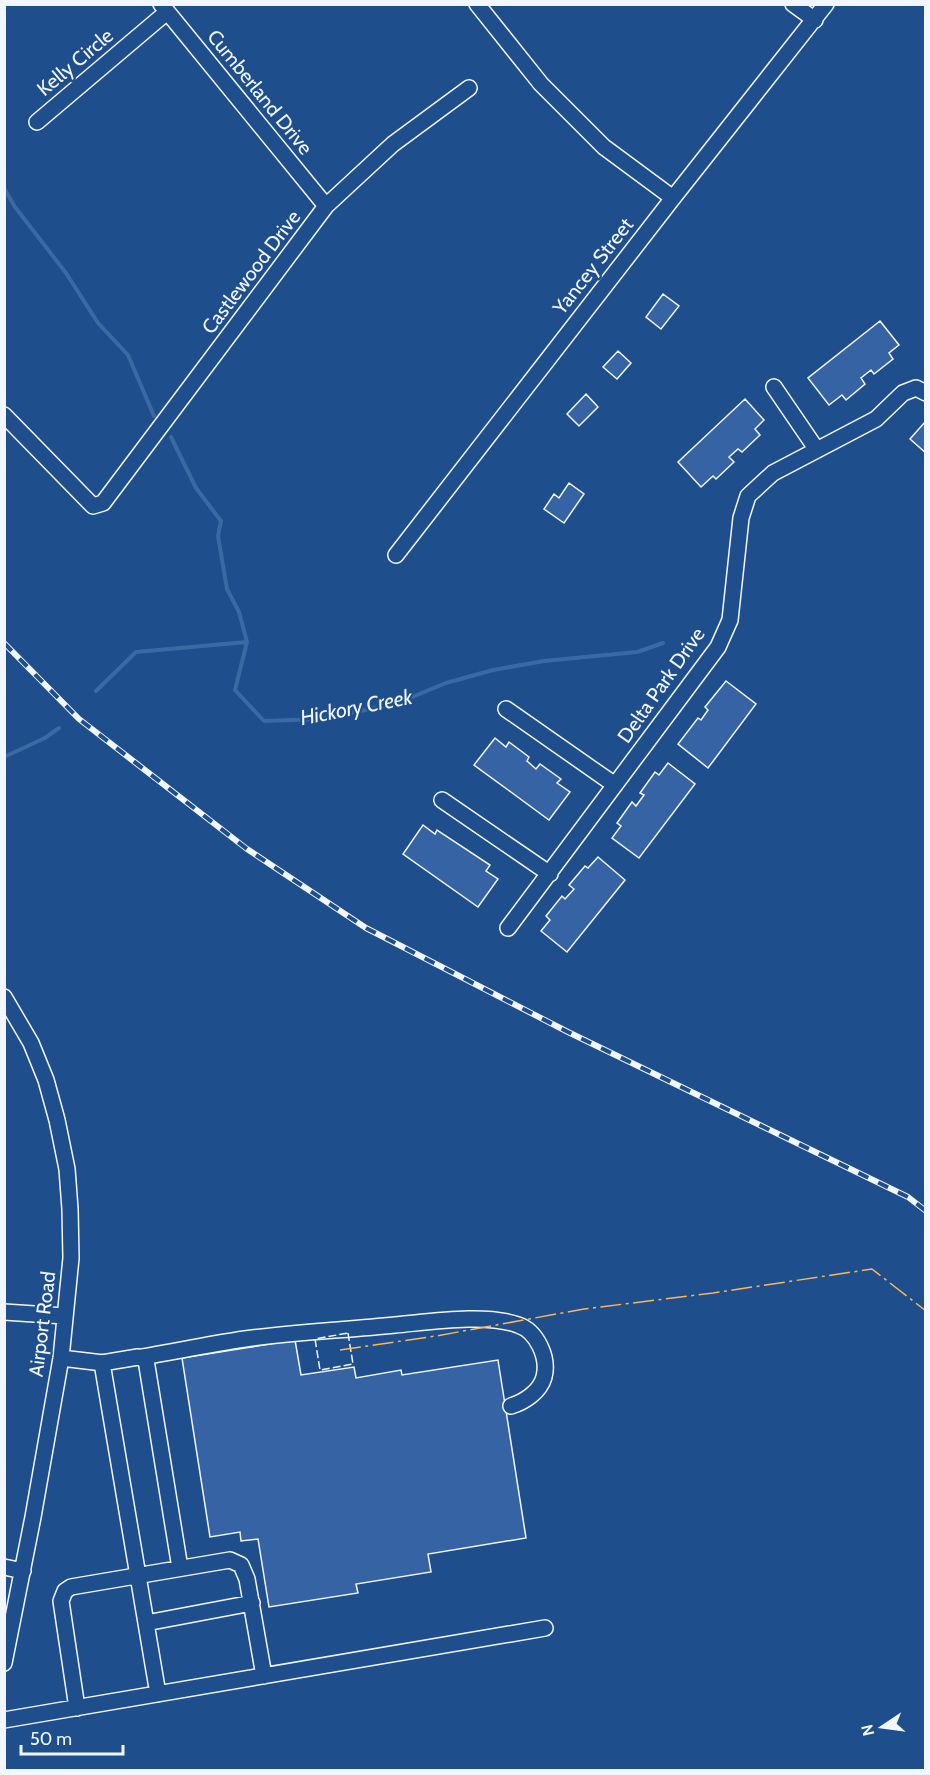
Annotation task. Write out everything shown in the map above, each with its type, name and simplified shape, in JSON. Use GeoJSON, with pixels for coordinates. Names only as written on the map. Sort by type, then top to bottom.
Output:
{"type":"FeatureCollection","features":[{"type":"Feature","properties":{"kind":"street"},"geometry":{"type":"LineString","coordinates":[[477,4],[541,84],[604,147],[673,198]]}},
{"type":"Feature","properties":{"kind":"street"},"geometry":{"type":"LineString","coordinates":[[793,4],[815,20]]}},
{"type":"Feature","properties":{"kind":"street","name":"Yancey Street"},"geometry":{"type":"LineString","coordinates":[[396,555],[826,4]]}},
{"type":"Feature","properties":{"kind":"street","name":"Kelly Circle"},"geometry":{"type":"LineString","coordinates":[[37,122],[164,8]]}},
{"type":"Feature","properties":{"kind":"street","name":"Cumberland Drive"},"geometry":{"type":"LineString","coordinates":[[164,8],[326,206]]}},
{"type":"Feature","properties":{"kind":"street","name":"Castlewood Drive"},"geometry":{"type":"LineString","coordinates":[[4,415],[93,506],[103,503],[326,206],[393,144],[470,88]]}},
{"type":"Feature","properties":{"kind":"street"},"geometry":{"type":"LineString","coordinates":[[774,387],[817,450]]}},
{"type":"Feature","properties":{"kind":"street","name":"Delta Park Drive"},"geometry":{"type":"LineString","coordinates":[[508,928],[718,647],[730,620],[741,518],[748,496],[773,473],[876,418],[903,393],[916,388],[926,393]]}},
{"type":"Feature","properties":{"kind":"street"},"geometry":{"type":"LineString","coordinates":[[506,709],[615,785]]}},
{"type":"Feature","properties":{"kind":"street"},"geometry":{"type":"LineString","coordinates":[[442,800],[550,874]]}},
{"type":"Feature","properties":{"kind":"street","name":"Airport Road"},"geometry":{"type":"LineString","coordinates":[[4,997],[31,1043],[46,1080],[57,1120],[67,1169],[71,1258],[61,1358],[4,1664]]}},
{"type":"Feature","properties":{"kind":"street"},"geometry":{"type":"LineString","coordinates":[[4,1312],[65,1316]]}},
{"type":"Feature","properties":{"kind":"street"},"geometry":{"type":"LineString","coordinates":[[61,1358],[103,1363],[247,1339],[442,1321],[494,1320],[519,1325],[530,1332],[538,1341],[545,1360],[544,1379],[532,1396],[511,1406]]}},
{"type":"Feature","properties":{"kind":"street"},"geometry":{"type":"LineString","coordinates":[[142,1357],[146,1360],[180,1568]]}},
{"type":"Feature","properties":{"kind":"street"},"geometry":{"type":"LineString","coordinates":[[103,1363],[158,1694]]}},
{"type":"Feature","properties":{"kind":"street"},"geometry":{"type":"LineString","coordinates":[[77,1707],[61,1601],[65,1591],[71,1587],[180,1568],[230,1560],[241,1565],[247,1579],[252,1603],[264,1676]]}},
{"type":"Feature","properties":{"kind":"street"},"geometry":{"type":"LineString","coordinates":[[4,1567],[22,1571]]}},
{"type":"Feature","properties":{"kind":"street"},"geometry":{"type":"LineString","coordinates":[[146,1623],[252,1603]]}},
{"type":"Feature","properties":{"kind":"street"},"geometry":{"type":"LineString","coordinates":[[4,1720],[545,1628]]}},
{"type":"Feature","properties":{"kind":"building"},"geometry":{"type":"Polygon","coordinates":[[[663,294],[679,306],[661,329],[646,317],[663,294]]]}},
{"type":"Feature","properties":{"kind":"building"},"geometry":{"type":"Polygon","coordinates":[[[880,321],[899,345],[889,353],[893,359],[874,374],[871,370],[861,378],[865,384],[846,400],[842,395],[829,405],[808,378],[880,321]]]}},
{"type":"Feature","properties":{"kind":"building"},"geometry":{"type":"Polygon","coordinates":[[[618,351],[631,363],[617,379],[603,367],[618,351]]]}},
{"type":"Feature","properties":{"kind":"building"},"geometry":{"type":"Polygon","coordinates":[[[586,394],[598,407],[579,426],[567,414],[586,394]]]}},
{"type":"Feature","properties":{"kind":"building"},"geometry":{"type":"Polygon","coordinates":[[[745,399],[764,420],[755,429],[760,435],[742,452],[738,449],[729,457],[734,462],[716,479],[713,476],[701,487],[678,462],[745,399]]]}},
{"type":"Feature","properties":{"kind":"building"},"geometry":{"type":"Polygon","coordinates":[[[926,423],[926,453],[910,439],[926,423]]]}},
{"type":"Feature","properties":{"kind":"building"},"geometry":{"type":"Polygon","coordinates":[[[569,483],[584,494],[564,523],[544,509],[554,494],[559,498],[569,483]]]}},
{"type":"Feature","properties":{"kind":"building"},"geometry":{"type":"Polygon","coordinates":[[[726,681],[756,704],[708,768],[678,744],[698,718],[701,720],[708,710],[705,707],[726,681]]]}},
{"type":"Feature","properties":{"kind":"building"},"geometry":{"type":"Polygon","coordinates":[[[495,738],[506,747],[509,742],[529,757],[527,761],[536,769],[540,764],[561,779],[557,783],[570,792],[549,820],[474,765],[495,738]]]}},
{"type":"Feature","properties":{"kind":"building"},"geometry":{"type":"Polygon","coordinates":[[[668,763],[695,784],[639,858],[612,838],[621,826],[617,823],[632,802],[636,806],[644,795],[640,793],[655,772],[659,775],[668,763]]]}},
{"type":"Feature","properties":{"kind":"building"},"geometry":{"type":"Polygon","coordinates":[[[423,825],[435,834],[437,830],[490,865],[486,871],[498,879],[478,907],[403,854],[423,825]]]}},
{"type":"Feature","properties":{"kind":"building"},"geometry":{"type":"Polygon","coordinates":[[[598,857],[625,880],[567,952],[541,931],[550,920],[546,916],[562,896],[565,899],[574,889],[569,885],[585,866],[588,868],[598,857]]]}},
{"type":"Feature","properties":{"kind":"building"},"geometry":{"type":"Polygon","coordinates":[[[295,1340],[301,1375],[354,1367],[356,1378],[401,1370],[402,1375],[498,1360],[526,1538],[428,1554],[431,1572],[356,1584],[358,1593],[269,1607],[258,1539],[241,1541],[240,1532],[210,1537],[182,1358],[295,1340]]]}},
{"type":"Feature","properties":{"kind":"waterway"},"geometry":{"type":"LineString","coordinates":[[4,188],[15,207],[66,273],[98,323],[128,355],[154,416]]}},
{"type":"Feature","properties":{"kind":"waterway","name":"Hickory Creek"},"geometry":{"type":"LineString","coordinates":[[171,437],[196,488],[221,521],[218,536],[227,589],[239,612],[247,642],[235,690],[264,721],[321,719],[395,704],[446,683],[493,670],[544,661],[637,652],[663,643]]}},
{"type":"Feature","properties":{"kind":"waterway","name":"Hickory Creek"},"geometry":{"type":"LineString","coordinates":[[96,691],[136,652],[247,642]]}},
{"type":"Feature","properties":{"kind":"waterway","name":"Hickory Creek"},"geometry":{"type":"LineString","coordinates":[[4,757],[45,738],[59,728]]}},
{"type":"Feature","properties":{"kind":"railway"},"geometry":{"type":"LineString","coordinates":[[4,643],[79,719],[247,849],[366,928],[568,1032],[908,1197],[926,1211]]}},
{"type":"Feature","properties":{"kind":"fence"},"geometry":{"type":"LineString","coordinates":[[348,1333],[353,1364],[320,1370],[315,1339],[348,1333]]}},
{"type":"Feature","properties":{"kind":"power"},"geometry":{"type":"LineString","coordinates":[[340,1350],[436,1336],[584,1309],[713,1293],[872,1269],[926,1311]]}}]}
